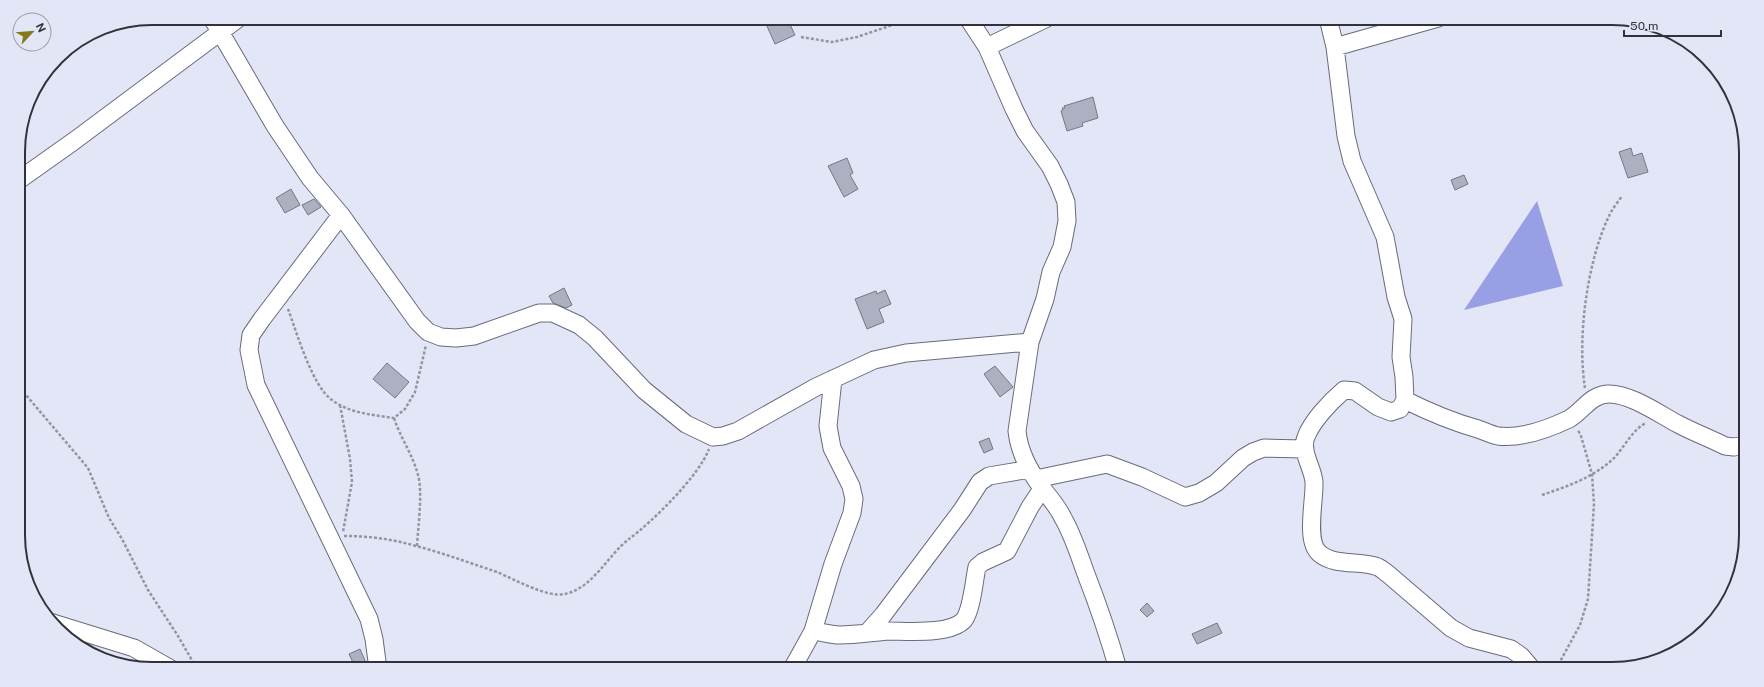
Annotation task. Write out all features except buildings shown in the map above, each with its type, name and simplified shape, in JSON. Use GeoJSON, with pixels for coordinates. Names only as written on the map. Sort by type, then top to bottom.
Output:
{"type":"FeatureCollection","features":[{"type":"Feature","properties":{"kind":"street"},"geometry":{"type":"LineString","coordinates":[[25,175],[74,141],[216,25],[275,126],[310,178],[341,215],[398,296],[417,321],[428,332],[441,337],[456,338],[474,336],[540,313],[553,313],[579,325],[595,338],[644,390],[686,424],[713,437],[723,436],[738,430],[781,406],[874,360],[906,353],[1030,342]]}},
{"type":"Feature","properties":{"kind":"street"},"geometry":{"type":"LineString","coordinates":[[973,25],[987,47],[1025,131],[1050,166],[1066,202],[1066,221],[1062,247],[1051,272],[1045,299],[1030,342],[1017,431],[1018,444],[1036,479],[1061,513],[1075,544],[1111,643],[1116,662]]}},
{"type":"Feature","properties":{"kind":"street"},"geometry":{"type":"LineString","coordinates":[[987,47],[1033,25]]}},
{"type":"Feature","properties":{"kind":"street"},"geometry":{"type":"LineString","coordinates":[[1330,25],[1335,47],[1346,136],[1352,161],[1385,237],[1396,297],[1403,319],[1400,357],[1404,377],[1405,400],[1400,408],[1391,412],[1378,407],[1355,391],[1344,390],[1333,400],[1310,429],[1305,439],[1305,449],[1314,482],[1312,506],[1314,544],[1318,552],[1325,558],[1378,568],[1388,574],[1451,628],[1469,638],[1511,649],[1521,656],[1526,662]]}},
{"type":"Feature","properties":{"kind":"street"},"geometry":{"type":"LineString","coordinates":[[1335,47],[1413,25]]}},
{"type":"Feature","properties":{"kind":"street"},"geometry":{"type":"LineString","coordinates":[[341,215],[251,335],[249,350],[256,385],[369,619],[374,639],[377,662]]}},
{"type":"Feature","properties":{"kind":"street"},"geometry":{"type":"LineString","coordinates":[[796,662],[813,631],[852,513],[854,499],[851,486],[832,448],[828,426],[834,379]]}},
{"type":"Feature","properties":{"kind":"street"},"geometry":{"type":"LineString","coordinates":[[1405,400],[1436,415],[1498,436],[1523,435],[1545,429],[1569,418],[1601,394],[1620,395],[1638,402],[1665,417],[1725,446],[1739,446]]}},
{"type":"Feature","properties":{"kind":"street"},"geometry":{"type":"LineString","coordinates":[[867,633],[883,615],[891,602],[962,510],[980,482],[989,476],[1036,479],[1107,464],[1142,477],[1185,497],[1199,493],[1216,483],[1243,458],[1253,452],[1264,448],[1305,449]]}},
{"type":"Feature","properties":{"kind":"street"},"geometry":{"type":"LineString","coordinates":[[813,631],[840,635],[924,631],[945,629],[955,626],[963,620],[969,611],[977,567],[983,562],[1007,551],[1030,507],[1036,479]]}},
{"type":"Feature","properties":{"kind":"street"},"geometry":{"type":"LineString","coordinates":[[64,626],[134,648],[159,662]]}},
{"type":"Feature","properties":{"kind":"path"},"geometry":{"type":"LineString","coordinates":[[801,37],[832,42],[857,37],[893,25]]}},
{"type":"Feature","properties":{"kind":"path"},"geometry":{"type":"LineString","coordinates":[[1587,404],[1581,368],[1588,292],[1593,263],[1604,227],[1622,196]]}},
{"type":"Feature","properties":{"kind":"path"},"geometry":{"type":"LineString","coordinates":[[282,292],[311,368],[322,390],[331,400],[362,413],[394,418],[405,409],[415,392],[428,332]]}},
{"type":"Feature","properties":{"kind":"path"},"geometry":{"type":"LineString","coordinates":[[25,394],[88,468],[109,518],[122,538],[148,590],[178,636],[192,662]]}},
{"type":"Feature","properties":{"kind":"path"},"geometry":{"type":"LineString","coordinates":[[340,405],[350,459],[352,482],[342,536],[368,536],[390,539],[417,546],[496,572],[550,594],[565,594],[590,580],[620,546],[657,516],[695,473],[706,457],[713,437]]}},
{"type":"Feature","properties":{"kind":"path"},"geometry":{"type":"LineString","coordinates":[[1542,495],[1569,486],[1605,466],[1643,424],[1665,417]]}},
{"type":"Feature","properties":{"kind":"path"},"geometry":{"type":"LineString","coordinates":[[394,418],[399,434],[413,460],[419,476],[420,491],[417,546]]}},
{"type":"Feature","properties":{"kind":"path"},"geometry":{"type":"LineString","coordinates":[[1560,662],[1580,625],[1588,599],[1594,504],[1592,474],[1582,436],[1569,418]]}},
{"type":"Feature","properties":{"kind":"shaded area"},"geometry":{"type":"Polygon","coordinates":[[[1537,201],[1563,286],[1464,310],[1537,201]]]}}]}
